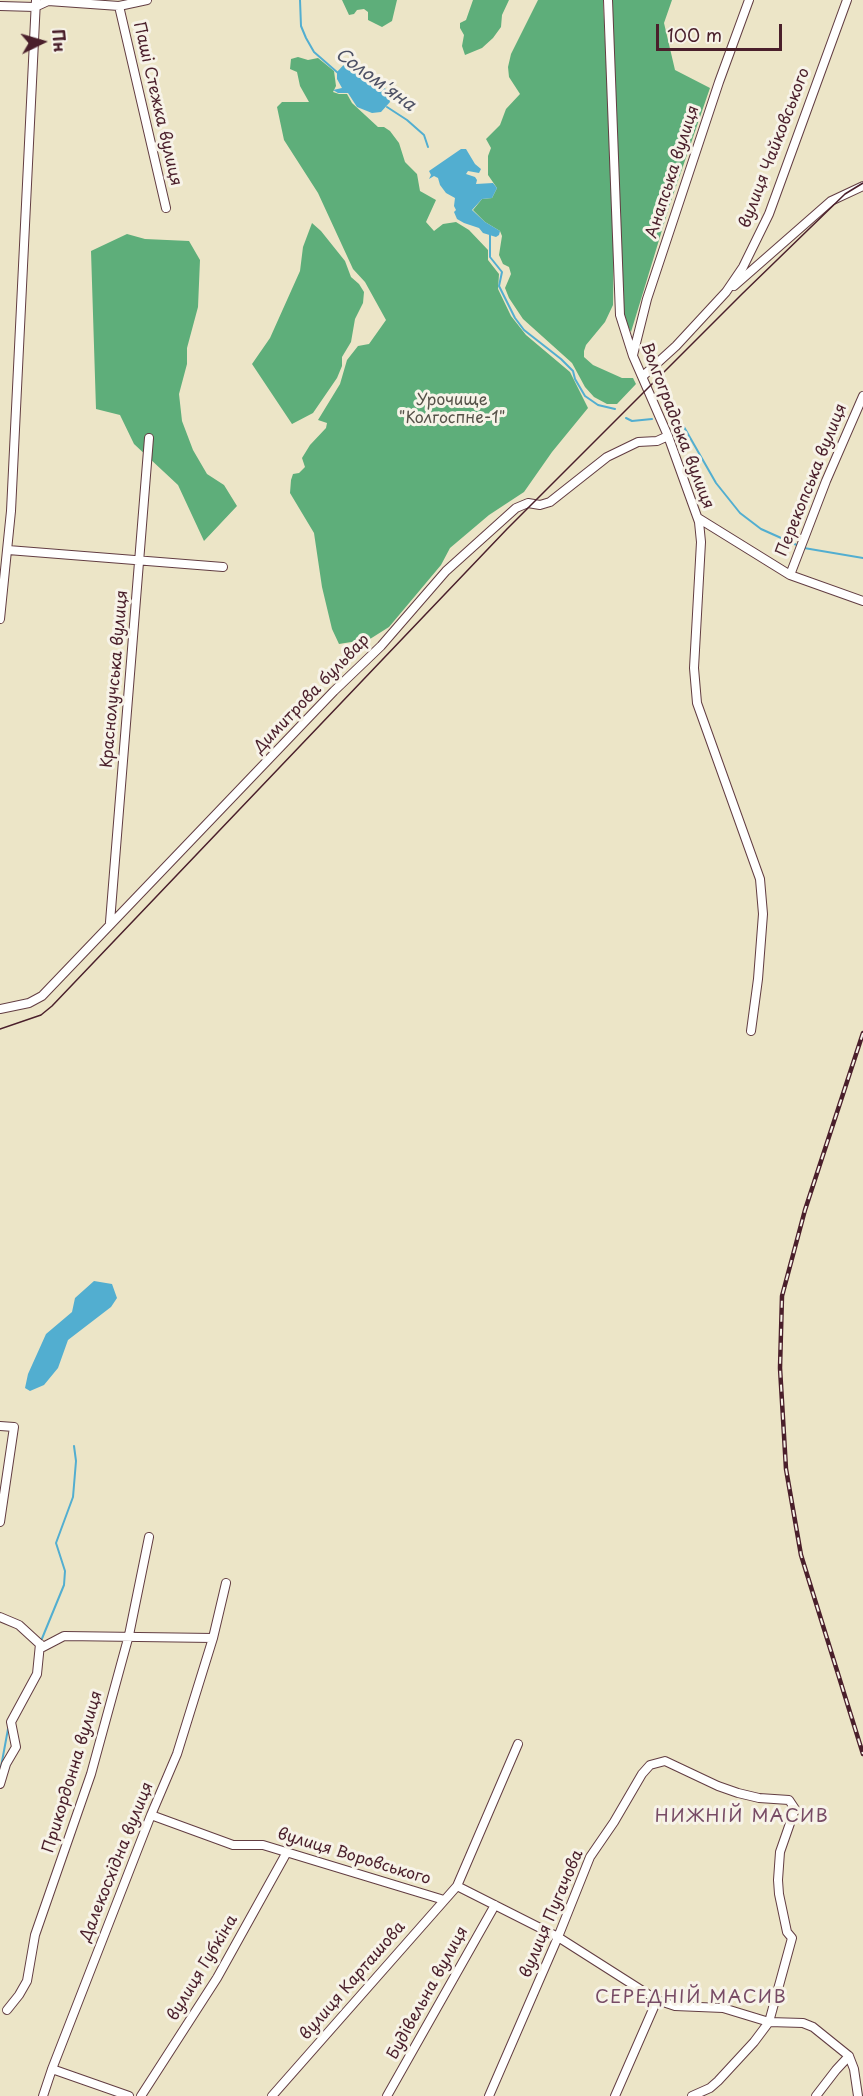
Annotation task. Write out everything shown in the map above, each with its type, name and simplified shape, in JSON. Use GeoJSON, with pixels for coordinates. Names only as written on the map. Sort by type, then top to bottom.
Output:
{"type":"FeatureCollection","features":[{"type":"Feature","properties":{"kind":"street","name":"Паші Стежка вулиця"},"geometry":{"type":"LineString","coordinates":[[0,6],[48,1],[119,6],[147,0]]}},
{"type":"Feature","properties":{"kind":"street","name":"Волгоградська вулиця"},"geometry":{"type":"LineString","coordinates":[[608,0],[620,315],[633,356],[668,436],[698,518],[701,542],[694,668],[697,703],[760,879],[763,914],[751,1032]]}},
{"type":"Feature","properties":{"kind":"street","name":"Анапська вулиця"},"geometry":{"type":"LineString","coordinates":[[633,356],[647,299],[719,82],[749,0]]}},
{"type":"Feature","properties":{"kind":"street","name":"вулиця Чайковського"},"geometry":{"type":"LineString","coordinates":[[643,376],[676,346],[722,296],[743,267],[769,214],[847,0]]}},
{"type":"Feature","properties":{"kind":"street"},"geometry":{"type":"LineString","coordinates":[[0,619],[11,511],[36,4]]}},
{"type":"Feature","properties":{"kind":"street","name":"Паші Стежка вулиця"},"geometry":{"type":"LineString","coordinates":[[119,6],[166,208]]}},
{"type":"Feature","properties":{"kind":"street"},"geometry":{"type":"LineString","coordinates":[[722,296],[831,201],[863,186]]}},
{"type":"Feature","properties":{"kind":"street","name":"Перекопська вулиця"},"geometry":{"type":"LineString","coordinates":[[698,518],[790,575],[863,396]]}},
{"type":"Feature","properties":{"kind":"street","name":"Димитрова бульвар"},"geometry":{"type":"LineString","coordinates":[[0,1009],[29,1004],[42,996],[110,922],[381,646],[446,571],[516,508],[522,504],[540,505],[550,502],[608,458],[638,442],[657,441],[668,436]]}},
{"type":"Feature","properties":{"kind":"street","name":"Краснолучська вулиця"},"geometry":{"type":"LineString","coordinates":[[110,922],[149,438]]}},
{"type":"Feature","properties":{"kind":"street"},"geometry":{"type":"LineString","coordinates":[[0,510],[11,511]]}},
{"type":"Feature","properties":{"kind":"street"},"geometry":{"type":"LineString","coordinates":[[8,550],[222,567]]}},
{"type":"Feature","properties":{"kind":"street"},"geometry":{"type":"LineString","coordinates":[[790,575],[863,602]]}},
{"type":"Feature","properties":{"kind":"street"},"geometry":{"type":"LineString","coordinates":[[0,1426],[14,1427],[0,1522]]}},
{"type":"Feature","properties":{"kind":"street","name":"Прикордонна вулиця"},"geometry":{"type":"LineString","coordinates":[[8,2010],[27,1981],[35,1935],[91,1774],[129,1635],[149,1537]]}},
{"type":"Feature","properties":{"kind":"street","name":"Далекосхідна вулиця"},"geometry":{"type":"LineString","coordinates":[[43,2096],[151,1815],[177,1754],[213,1638],[226,1583]]}},
{"type":"Feature","properties":{"kind":"street"},"geometry":{"type":"LineString","coordinates":[[0,1617],[19,1625],[43,1647],[64,1636],[129,1635],[213,1638]]}},
{"type":"Feature","properties":{"kind":"street"},"geometry":{"type":"LineString","coordinates":[[0,1784],[6,1764],[16,1747],[11,1722],[38,1674],[40,1644]]}},
{"type":"Feature","properties":{"kind":"street","name":"вулиця Карташова"},"geometry":{"type":"LineString","coordinates":[[272,2096],[457,1886],[518,1744]]}},
{"type":"Feature","properties":{"kind":"street","name":"вулиця Пугачова"},"geometry":{"type":"LineString","coordinates":[[489,2096],[590,1857],[642,1774],[650,1765],[665,1761],[738,1793],[759,1798],[789,1800],[795,1809],[780,1852],[778,1880],[787,1932],[792,1938],[769,2022]]}},
{"type":"Feature","properties":{"kind":"street","name":"вулиця Воровського"},"geometry":{"type":"LineString","coordinates":[[151,1815],[233,1845],[263,1845],[444,1900]]}},
{"type":"Feature","properties":{"kind":"street","name":"вулиця Губкіна"},"geometry":{"type":"LineString","coordinates":[[141,2096],[217,1978],[287,1852]]}},
{"type":"Feature","properties":{"kind":"street"},"geometry":{"type":"LineString","coordinates":[[457,1886],[558,1937],[657,2000],[675,2006],[723,2008],[769,2022],[803,2023],[813,2027],[849,2056],[854,2069],[858,2096]]}},
{"type":"Feature","properties":{"kind":"street","name":"Будівельна вулиця"},"geometry":{"type":"LineString","coordinates":[[387,2096],[495,1905]]}},
{"type":"Feature","properties":{"kind":"street"},"geometry":{"type":"LineString","coordinates":[[615,2096],[657,2000]]}},
{"type":"Feature","properties":{"kind":"street"},"geometry":{"type":"LineString","coordinates":[[692,2096],[710,2088],[718,2081],[769,2022]]}},
{"type":"Feature","properties":{"kind":"street"},"geometry":{"type":"LineString","coordinates":[[816,2096],[849,2056]]}},
{"type":"Feature","properties":{"kind":"street"},"geometry":{"type":"LineString","coordinates":[[52,2068],[129,2096]]}},
{"type":"Feature","properties":{"kind":"green space"},"geometry":{"type":"Polygon","coordinates":[[[342,0],[397,0],[392,21],[382,27],[368,20],[368,12],[364,9],[349,15],[342,0]]]}},
{"type":"Feature","properties":{"kind":"green space"},"geometry":{"type":"Polygon","coordinates":[[[473,0],[509,0],[502,15],[501,27],[493,38],[482,48],[465,55],[462,46],[464,35],[460,23],[466,20],[473,0]]]}},
{"type":"Feature","properties":{"kind":"green space"},"geometry":{"type":"Polygon","coordinates":[[[538,0],[603,0],[614,229],[613,305],[605,322],[586,345],[584,357],[593,365],[622,378],[633,378],[636,384],[617,404],[607,404],[594,397],[585,387],[572,363],[523,319],[505,288],[511,274],[509,267],[503,264],[499,255],[502,236],[500,231],[485,222],[473,210],[482,199],[492,198],[497,188],[488,175],[488,156],[491,148],[486,139],[500,125],[506,109],[520,94],[509,77],[508,67],[511,54],[538,0]]]}},
{"type":"Feature","properties":{"kind":"green space"},"geometry":{"type":"Polygon","coordinates":[[[612,0],[672,0],[664,23],[675,70],[710,88],[670,204],[631,332],[625,320],[622,301],[612,0]]]}},
{"type":"Feature","properties":{"kind":"green space","name":"Урочище \"Колгоспне-1\""},"geometry":{"type":"Polygon","coordinates":[[[298,57],[308,60],[318,58],[334,71],[336,86],[333,92],[347,94],[352,103],[378,127],[384,127],[390,131],[399,143],[405,162],[417,174],[420,191],[436,200],[426,222],[434,231],[443,224],[456,222],[469,230],[488,250],[488,260],[499,274],[498,289],[511,316],[526,335],[570,372],[588,408],[552,452],[524,492],[489,515],[450,548],[441,565],[389,627],[370,639],[339,644],[332,629],[322,587],[314,533],[290,493],[291,480],[293,474],[299,473],[305,467],[302,458],[310,445],[326,428],[327,423],[318,420],[340,384],[347,360],[358,346],[369,344],[386,320],[365,282],[353,269],[318,193],[284,140],[277,107],[282,102],[309,102],[300,86],[297,72],[290,69],[291,59],[298,57]]]}},
{"type":"Feature","properties":{"kind":"green space"},"geometry":{"type":"Polygon","coordinates":[[[312,223],[345,261],[351,277],[364,292],[363,303],[355,319],[351,342],[342,357],[342,366],[337,378],[313,413],[292,424],[252,364],[270,338],[300,271],[303,247],[312,223]]]}},
{"type":"Feature","properties":{"kind":"green space"},"geometry":{"type":"Polygon","coordinates":[[[127,234],[145,239],[189,241],[200,260],[198,307],[187,348],[187,364],[179,394],[182,421],[193,450],[207,474],[224,485],[237,506],[204,541],[178,485],[134,444],[120,415],[96,409],[91,251],[127,234]]]}},
{"type":"Feature","properties":{"kind":"water"},"geometry":{"type":"Polygon","coordinates":[[[355,56],[357,63],[387,90],[390,102],[381,112],[372,113],[357,107],[348,93],[338,93],[333,90],[342,88],[337,79],[337,72],[350,58],[355,56]]]}},
{"type":"Feature","properties":{"kind":"water"},"geometry":{"type":"Polygon","coordinates":[[[461,149],[466,149],[481,169],[479,173],[468,171],[466,174],[475,177],[476,184],[493,183],[497,188],[492,198],[482,199],[472,210],[485,222],[500,231],[496,237],[483,233],[479,228],[457,219],[454,212],[456,210],[455,198],[446,193],[438,178],[434,176],[429,179],[431,175],[429,171],[461,149]]]}},
{"type":"Feature","properties":{"kind":"water"},"geometry":{"type":"Polygon","coordinates":[[[94,1281],[112,1284],[117,1298],[111,1307],[68,1340],[58,1368],[44,1385],[30,1391],[25,1388],[28,1374],[46,1334],[72,1312],[75,1298],[94,1281]]]}},
{"type":"Feature","properties":{"kind":"waterway","name":"Солом'яна"},"geometry":{"type":"LineString","coordinates":[[300,0],[301,26],[306,38],[314,52],[338,73]]}},
{"type":"Feature","properties":{"kind":"waterway","name":"Солом'яна"},"geometry":{"type":"LineString","coordinates":[[387,107],[424,135],[428,147]]}},
{"type":"Feature","properties":{"kind":"waterway"},"geometry":{"type":"LineString","coordinates":[[490,232],[490,257],[502,272],[499,286],[515,318],[524,330],[573,371],[585,396],[598,405],[615,409]]}},
{"type":"Feature","properties":{"kind":"waterway","name":"Солом'яна"},"geometry":{"type":"LineString","coordinates":[[669,417],[674,418],[684,427],[716,483],[740,513],[761,529],[799,546]]}},
{"type":"Feature","properties":{"kind":"waterway","name":"Солом'яна"},"geometry":{"type":"LineString","coordinates":[[626,418],[632,421],[652,419]]}},
{"type":"Feature","properties":{"kind":"waterway","name":"Солом'яна"},"geometry":{"type":"LineString","coordinates":[[804,548],[863,558]]}},
{"type":"Feature","properties":{"kind":"waterway"},"geometry":{"type":"LineString","coordinates":[[41,1641],[64,1585],[65,1571],[56,1543],[73,1497],[76,1461],[74,1446]]}},
{"type":"Feature","properties":{"kind":"waterway"},"geometry":{"type":"LineString","coordinates":[[1,1767],[8,1729]]}},
{"type":"Feature","properties":{"kind":"tram line"},"geometry":{"type":"LineString","coordinates":[[0,1029],[41,1015],[52,1006],[507,529],[742,294],[845,194],[863,183]]}},
{"type":"Feature","properties":{"kind":"railway"},"geometry":{"type":"LineString","coordinates":[[863,1033],[805,1210],[782,1296],[780,1368],[786,1469],[801,1555],[863,1754]]}},
{"type":"Feature","properties":{"kind":"district","name":"НИЖНІЙ МАСИВ"},"geometry":{"type":"Point","coordinates":[742,1817]}},
{"type":"Feature","properties":{"kind":"district","name":"СЕРЕДНІЙ МАСИВ"},"geometry":{"type":"Point","coordinates":[691,1998]}}]}
